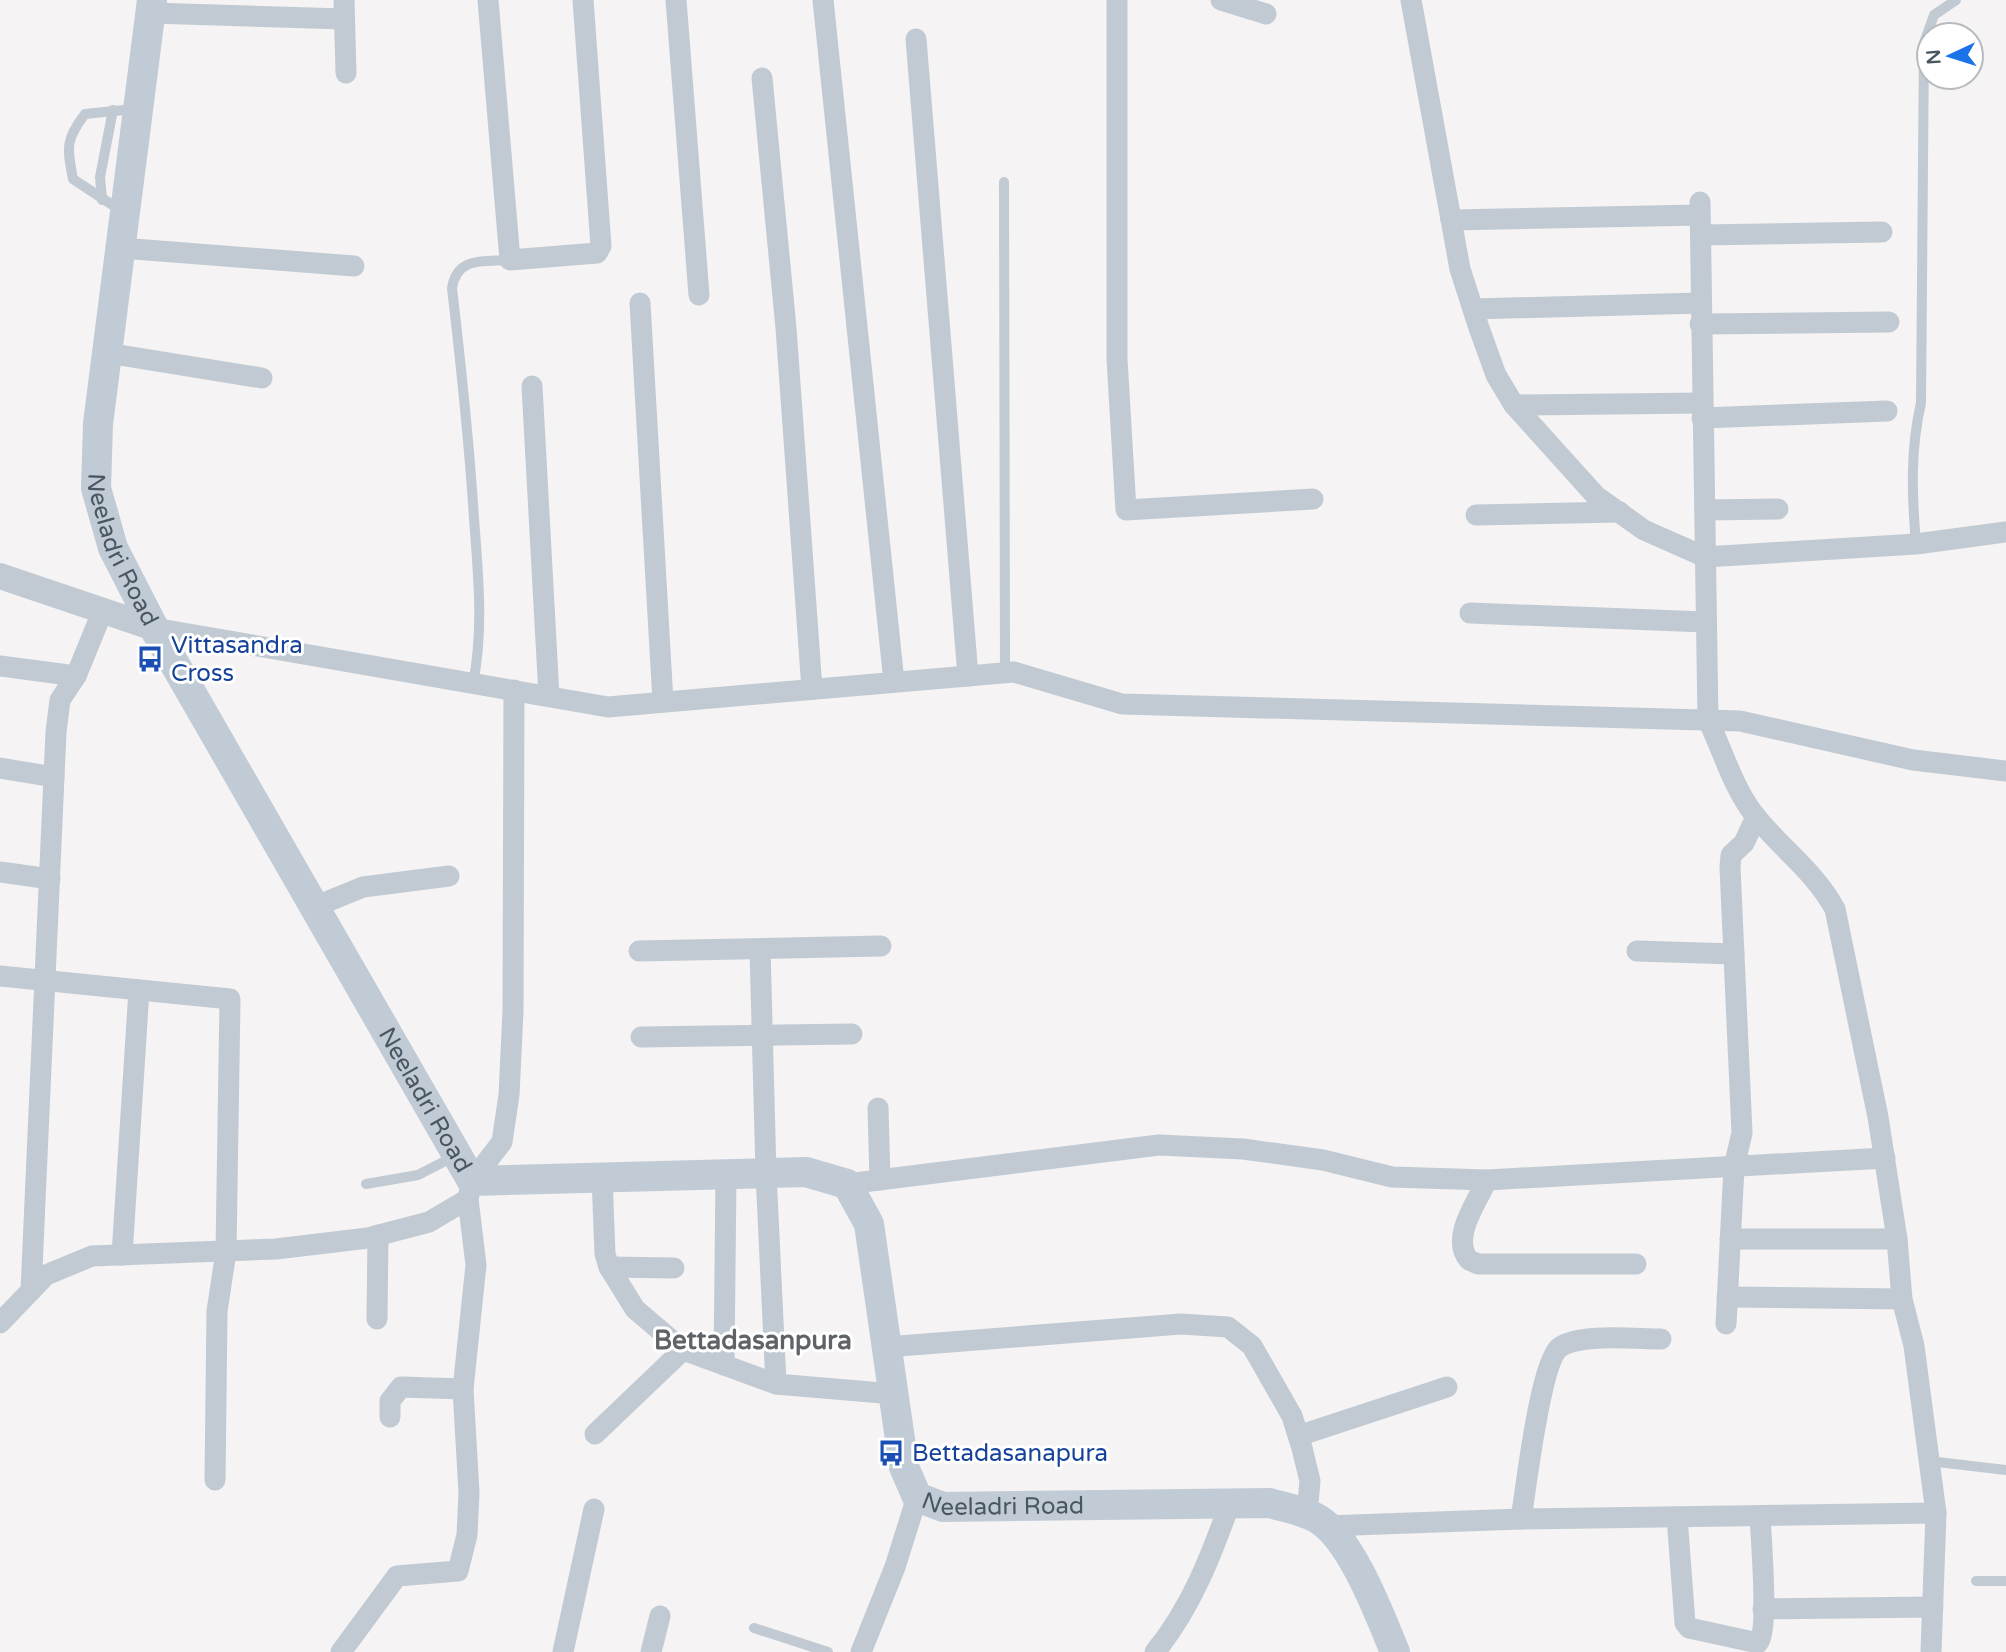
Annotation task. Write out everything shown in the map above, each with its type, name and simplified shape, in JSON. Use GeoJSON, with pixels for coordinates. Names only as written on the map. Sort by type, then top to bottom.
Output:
{"type":"FeatureCollection","features":[{"type":"Feature","properties":{"kind":"main road","name":"Neeladri Road"},"geometry":{"type":"LineString","coordinates":[[152,7],[126,109],[113,207],[121,248],[98,424],[96,488],[113,548],[154,628],[466,1178],[806,1172],[847,1184],[869,1224],[904,1467],[916,1497],[943,1507],[1270,1503],[1317,1520]]}},
{"type":"Feature","properties":{"kind":"main road"},"geometry":{"type":"LineString","coordinates":[[1317,1520],[1358,1568],[1395,1652]]}},
{"type":"Feature","properties":{"kind":"street"},"geometry":{"type":"LineString","coordinates":[[488,0],[510,260],[597,253],[601,246],[583,0]]}},
{"type":"Feature","properties":{"kind":"street"},"geometry":{"type":"LineString","coordinates":[[676,0],[699,295]]}},
{"type":"Feature","properties":{"kind":"street"},"geometry":{"type":"LineString","coordinates":[[822,0],[894,682]]}},
{"type":"Feature","properties":{"kind":"street"},"geometry":{"type":"LineString","coordinates":[[1117,0],[1117,359],[1126,510],[1313,499]]}},
{"type":"Feature","properties":{"kind":"street"},"geometry":{"type":"LineString","coordinates":[[1221,0],[1266,14]]}},
{"type":"Feature","properties":{"kind":"street"},"geometry":{"type":"LineString","coordinates":[[1411,0],[1460,269],[1473,309],[1496,374],[1514,405],[1572,472],[1644,530],[1705,557],[1916,544],[2006,532]]}},
{"type":"Feature","properties":{"kind":"street"},"geometry":{"type":"LineString","coordinates":[[152,7],[344,10],[346,73]]}},
{"type":"Feature","properties":{"kind":"street"},"geometry":{"type":"LineString","coordinates":[[916,39],[968,676]]}},
{"type":"Feature","properties":{"kind":"street"},"geometry":{"type":"LineString","coordinates":[[762,78],[786,328],[812,689]]}},
{"type":"Feature","properties":{"kind":"street"},"geometry":{"type":"LineString","coordinates":[[1451,220],[1700,217],[1882,232]]}},
{"type":"Feature","properties":{"kind":"street"},"geometry":{"type":"LineString","coordinates":[[1700,217],[1708,720],[1756,817],[1821,883],[1835,909],[1885,1158],[1897,1239],[1902,1300],[1914,1346],[1936,1513],[1931,1652]]}},
{"type":"Feature","properties":{"kind":"street"},"geometry":{"type":"LineString","coordinates":[[121,248],[354,265]]}},
{"type":"Feature","properties":{"kind":"street"},"geometry":{"type":"LineString","coordinates":[[640,303],[663,702]]}},
{"type":"Feature","properties":{"kind":"street"},"geometry":{"type":"LineString","coordinates":[[1473,309],[1700,313],[1889,322]]}},
{"type":"Feature","properties":{"kind":"street"},"geometry":{"type":"LineString","coordinates":[[107,353],[262,378]]}},
{"type":"Feature","properties":{"kind":"street"},"geometry":{"type":"LineString","coordinates":[[532,386],[549,696]]}},
{"type":"Feature","properties":{"kind":"street"},"geometry":{"type":"LineString","coordinates":[[1514,405],[1702,411],[1887,411]]}},
{"type":"Feature","properties":{"kind":"street"},"geometry":{"type":"LineString","coordinates":[[1705,510],[1778,509]]}},
{"type":"Feature","properties":{"kind":"street"},"geometry":{"type":"LineString","coordinates":[[1476,515],[1620,512]]}},
{"type":"Feature","properties":{"kind":"street"},"geometry":{"type":"LineString","coordinates":[[0,576],[154,628],[608,707],[1014,672],[1122,704],[1740,721],[1913,760],[2006,771]]}},
{"type":"Feature","properties":{"kind":"street"},"geometry":{"type":"LineString","coordinates":[[31,1291],[54,777],[60,700],[76,676],[103,610]]}},
{"type":"Feature","properties":{"kind":"street"},"geometry":{"type":"LineString","coordinates":[[1470,613],[1706,622]]}},
{"type":"Feature","properties":{"kind":"street"},"geometry":{"type":"LineString","coordinates":[[0,666],[76,676]]}},
{"type":"Feature","properties":{"kind":"street"},"geometry":{"type":"LineString","coordinates":[[0,1323],[46,1275],[92,1256],[276,1249],[379,1235],[429,1222],[466,1178],[502,1142],[509,1095],[513,1011],[513,690]]}},
{"type":"Feature","properties":{"kind":"street"},"geometry":{"type":"LineString","coordinates":[[0,768],[54,777]]}},
{"type":"Feature","properties":{"kind":"street"},"geometry":{"type":"LineString","coordinates":[[1726,1324],[1734,1167],[1742,1133],[1731,855],[1744,843],[1756,817]]}},
{"type":"Feature","properties":{"kind":"street"},"geometry":{"type":"LineString","coordinates":[[0,872],[50,879]]}},
{"type":"Feature","properties":{"kind":"street"},"geometry":{"type":"LineString","coordinates":[[314,907],[363,887],[449,876]]}},
{"type":"Feature","properties":{"kind":"street"},"geometry":{"type":"LineString","coordinates":[[639,951],[881,946]]}},
{"type":"Feature","properties":{"kind":"street"},"geometry":{"type":"LineString","coordinates":[[760,949],[766,1173],[776,1384]]}},
{"type":"Feature","properties":{"kind":"street"},"geometry":{"type":"LineString","coordinates":[[1637,951],[1734,954]]}},
{"type":"Feature","properties":{"kind":"street"},"geometry":{"type":"LineString","coordinates":[[0,976],[230,999],[226,1252],[217,1311],[215,1480]]}},
{"type":"Feature","properties":{"kind":"street"},"geometry":{"type":"LineString","coordinates":[[122,1255],[139,990]]}},
{"type":"Feature","properties":{"kind":"street"},"geometry":{"type":"LineString","coordinates":[[641,1037],[852,1034]]}},
{"type":"Feature","properties":{"kind":"street"},"geometry":{"type":"LineString","coordinates":[[878,1108],[880,1180]]}},
{"type":"Feature","properties":{"kind":"street"},"geometry":{"type":"LineString","coordinates":[[847,1184],[1159,1145],[1243,1149],[1324,1160],[1392,1177],[1487,1180],[1885,1158]]}},
{"type":"Feature","properties":{"kind":"street"},"geometry":{"type":"LineString","coordinates":[[724,1365],[726,1174]]}},
{"type":"Feature","properties":{"kind":"street"},"geometry":{"type":"LineString","coordinates":[[601,1177],[604,1242],[609,1267],[635,1309],[683,1350],[776,1384],[894,1394]]}},
{"type":"Feature","properties":{"kind":"street"},"geometry":{"type":"LineString","coordinates":[[341,1652],[397,1576],[458,1571],[467,1535],[469,1493],[463,1389],[476,1265],[466,1178]]}},
{"type":"Feature","properties":{"kind":"street"},"geometry":{"type":"LineString","coordinates":[[1487,1180],[1464,1230],[1462,1244],[1469,1260],[1478,1264],[1636,1264]]}},
{"type":"Feature","properties":{"kind":"street"},"geometry":{"type":"LineString","coordinates":[[377,1319],[379,1235]]}},
{"type":"Feature","properties":{"kind":"street"},"geometry":{"type":"LineString","coordinates":[[1730,1239],[1897,1239]]}},
{"type":"Feature","properties":{"kind":"street"},"geometry":{"type":"LineString","coordinates":[[609,1267],[674,1268]]}},
{"type":"Feature","properties":{"kind":"street"},"geometry":{"type":"LineString","coordinates":[[1727,1297],[1902,1300]]}},
{"type":"Feature","properties":{"kind":"street"},"geometry":{"type":"LineString","coordinates":[[886,1347],[1181,1324],[1228,1327],[1252,1346],[1275,1384],[1298,1436],[1317,1520],[1936,1513]]}},
{"type":"Feature","properties":{"kind":"street"},"geometry":{"type":"LineString","coordinates":[[1521,1519],[1542,1391],[1550,1363],[1559,1348],[1578,1340],[1661,1339]]}},
{"type":"Feature","properties":{"kind":"street"},"geometry":{"type":"LineString","coordinates":[[596,1434],[683,1350]]}},
{"type":"Feature","properties":{"kind":"street"},"geometry":{"type":"LineString","coordinates":[[390,1417],[390,1401],[401,1387],[463,1389]]}},
{"type":"Feature","properties":{"kind":"street"},"geometry":{"type":"LineString","coordinates":[[1298,1436],[1447,1387]]}},
{"type":"Feature","properties":{"kind":"street"},"geometry":{"type":"LineString","coordinates":[[861,1652],[895,1567],[916,1497]]}},
{"type":"Feature","properties":{"kind":"street"},"geometry":{"type":"LineString","coordinates":[[1155,1652],[1169,1635],[1207,1569],[1230,1503]]}},
{"type":"Feature","properties":{"kind":"street"},"geometry":{"type":"LineString","coordinates":[[563,1652],[594,1509]]}},
{"type":"Feature","properties":{"kind":"street"},"geometry":{"type":"LineString","coordinates":[[1677,1517],[1682,1615],[1689,1628],[1758,1643],[1762,1637],[1763,1609],[1760,1516]]}},
{"type":"Feature","properties":{"kind":"street"},"geometry":{"type":"LineString","coordinates":[[1763,1609],[1933,1607]]}},
{"type":"Feature","properties":{"kind":"street"},"geometry":{"type":"LineString","coordinates":[[650,1652],[660,1616]]}},
{"type":"Feature","properties":{"kind":"lane"},"geometry":{"type":"LineString","coordinates":[[1916,544],[1912,463],[1914,431],[1921,403],[1924,43],[1934,15],[1956,0]]}},
{"type":"Feature","properties":{"kind":"lane"},"geometry":{"type":"LineString","coordinates":[[113,207],[73,179],[68,156],[71,133],[85,114],[126,109]]}},
{"type":"Feature","properties":{"kind":"lane"},"geometry":{"type":"LineString","coordinates":[[1004,182],[1005,672]]}},
{"type":"Feature","properties":{"kind":"lane"},"geometry":{"type":"LineString","coordinates":[[473,684],[480,650],[480,606],[469,446],[452,288],[454,276],[460,268],[471,263],[510,260]]}},
{"type":"Feature","properties":{"kind":"lane"},"geometry":{"type":"LineString","coordinates":[[366,1184],[418,1175],[466,1178]]}},
{"type":"Feature","properties":{"kind":"lane"},"geometry":{"type":"LineString","coordinates":[[1929,1461],[2006,1470]]}},
{"type":"Feature","properties":{"kind":"lane"},"geometry":{"type":"LineString","coordinates":[[1976,1581],[2006,1581]]}},
{"type":"Feature","properties":{"kind":"lane"},"geometry":{"type":"LineString","coordinates":[[754,1628],[828,1652]]}},
{"type":"Feature","properties":{"kind":"place","name":"Vittasandra Cross"},"geometry":{"type":"Point","coordinates":[150,659]}},
{"type":"Feature","properties":{"kind":"place","name":"Bettadasanapura"},"geometry":{"type":"Point","coordinates":[891,1453]}},
{"type":"Feature","properties":{"kind":"district","name":"Bettadasanpura"},"geometry":{"type":"Point","coordinates":[753,1340]}}]}
